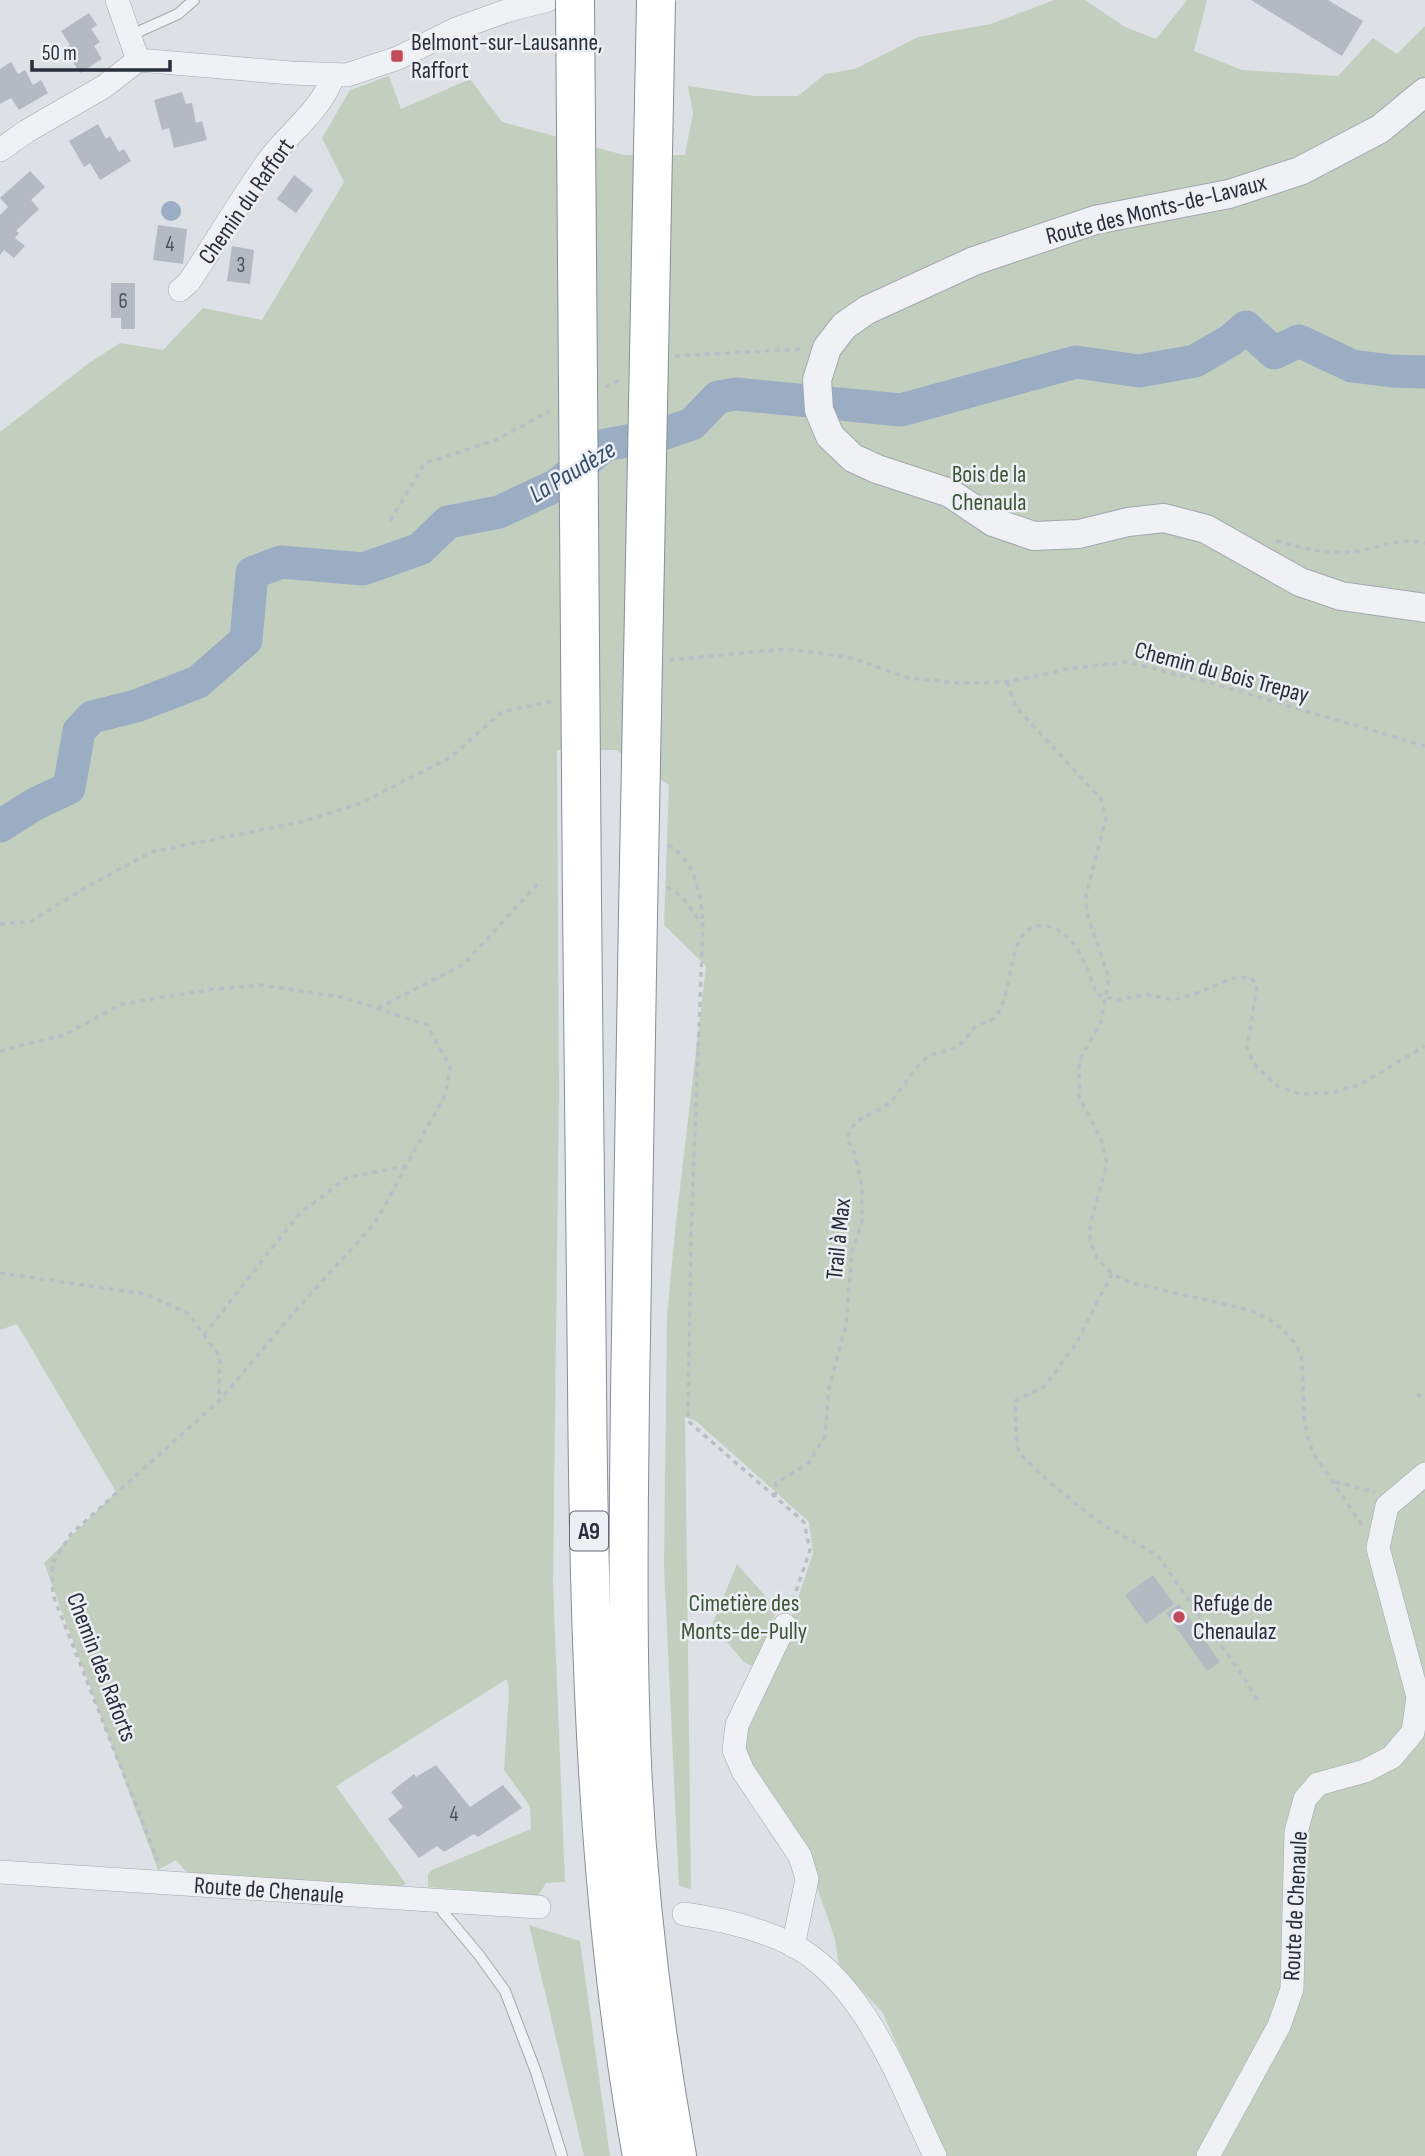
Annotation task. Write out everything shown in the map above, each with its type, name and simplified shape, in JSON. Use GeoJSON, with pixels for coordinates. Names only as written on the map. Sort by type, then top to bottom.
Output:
{"type":"FeatureCollection","features":[{"type":"Feature","properties":{"kind":"highway","name":"A9"},"geometry":{"type":"LineString","coordinates":[[575,0],[588,1505],[594,1715],[612,1956],[642,2156]]}},
{"type":"Feature","properties":{"kind":"highway","name":"A9"},"geometry":{"type":"LineString","coordinates":[[656,0],[629,1495],[630,1704],[639,1865],[647,1947],[658,2043],[677,2156]]}},
{"type":"Feature","properties":{"kind":"street"},"geometry":{"type":"LineString","coordinates":[[117,0],[138,60]]}},
{"type":"Feature","properties":{"kind":"street"},"geometry":{"type":"LineString","coordinates":[[0,150],[27,131],[105,86],[138,60],[347,75],[398,58],[466,25],[548,0]]}},
{"type":"Feature","properties":{"kind":"street","name":"Chemin du Raffort"},"geometry":{"type":"LineString","coordinates":[[180,290],[189,282],[269,160],[317,106],[333,76]]}},
{"type":"Feature","properties":{"kind":"street","name":"Route des Monts-de-Lavaux"},"geometry":{"type":"LineString","coordinates":[[1425,92],[1380,129],[1300,171],[1229,194],[1095,220],[974,261],[867,310],[844,326],[827,348],[817,380],[819,410],[830,436],[853,458],[950,494],[993,522],[1034,536],[1079,534],[1128,522],[1164,518],[1206,528],[1282,572],[1341,596],[1425,608]]}},
{"type":"Feature","properties":{"kind":"street","name":"Route de Chenaule"},"geometry":{"type":"LineString","coordinates":[[1208,2156],[1279,2026],[1292,1989],[1296,1832],[1305,1799],[1318,1784],[1365,1772],[1392,1757],[1413,1732],[1418,1697],[1378,1548],[1387,1506],[1425,1474]]}},
{"type":"Feature","properties":{"kind":"street"},"geometry":{"type":"LineString","coordinates":[[785,1625],[737,1725],[734,1750],[743,1772],[800,1856],[807,1879],[793,1945]]}},
{"type":"Feature","properties":{"kind":"street","name":"Route de Chenaule"},"geometry":{"type":"LineString","coordinates":[[0,1872],[539,1907]]}},
{"type":"Feature","properties":{"kind":"street"},"geometry":{"type":"LineString","coordinates":[[684,1914],[741,1924],[793,1945],[855,1999],[874,2029],[935,2156]]}},
{"type":"Feature","properties":{"kind":"lane"},"geometry":{"type":"LineString","coordinates":[[129,37],[178,14],[194,0]]}},
{"type":"Feature","properties":{"kind":"lane"},"geometry":{"type":"LineString","coordinates":[[439,1901],[443,1912],[480,1955],[505,1992],[537,2073],[562,2156]]}},
{"type":"Feature","properties":{"kind":"path"},"geometry":{"type":"LineString","coordinates":[[1272,539],[1321,553],[1357,551],[1410,540],[1425,543]]}},
{"type":"Feature","properties":{"kind":"path","name":"Chemin du Bois Trepay"},"geometry":{"type":"LineString","coordinates":[[666,660],[786,649],[848,657],[909,678],[960,682],[1007,682],[1073,668],[1128,662],[1218,685],[1425,746]]}},
{"type":"Feature","properties":{"kind":"path"},"geometry":{"type":"LineString","coordinates":[[1007,682],[1016,707],[1101,799],[1106,818],[1086,895],[1087,914],[1109,978],[1101,1022],[1079,1061],[1079,1097],[1101,1139],[1107,1164],[1090,1224],[1090,1241],[1097,1258],[1112,1274],[1132,1283],[1250,1310],[1269,1319],[1283,1330],[1296,1344],[1302,1360],[1304,1416],[1313,1453],[1378,1548]]}},
{"type":"Feature","properties":{"kind":"path"},"geometry":{"type":"LineString","coordinates":[[0,924],[32,921],[151,852],[305,821],[361,803],[452,757],[502,712],[563,696]]}},
{"type":"Feature","properties":{"kind":"path"},"geometry":{"type":"LineString","coordinates":[[378,1008],[464,964],[541,880]]}},
{"type":"Feature","properties":{"kind":"path"},"geometry":{"type":"LineString","coordinates":[[662,884],[682,897],[703,925],[692,1219],[688,1421],[804,1522],[810,1550],[785,1625]]}},
{"type":"Feature","properties":{"kind":"path","name":"Trail à Max"},"geometry":{"type":"LineString","coordinates":[[775,1497],[776,1483],[809,1463],[825,1436],[829,1388],[846,1325],[852,1251],[862,1222],[860,1178],[856,1157],[846,1138],[851,1125],[863,1115],[889,1103],[923,1061],[933,1053],[960,1045],[979,1024],[993,1020],[1001,1008],[1015,947],[1024,931],[1038,926],[1047,927],[1056,929],[1071,939],[1097,995],[1106,997]]}},
{"type":"Feature","properties":{"kind":"path"},"geometry":{"type":"LineString","coordinates":[[1106,997],[1118,1000],[1147,994],[1173,1000],[1236,977],[1251,978],[1257,986],[1247,1048],[1254,1065],[1277,1086],[1300,1094],[1332,1093],[1361,1084],[1425,1046]]}},
{"type":"Feature","properties":{"kind":"path","name":"Chemin des Raforts"},"geometry":{"type":"LineString","coordinates":[[0,1051],[64,1035],[122,1004],[214,989],[261,985],[346,998],[427,1025],[450,1066],[446,1093],[375,1223],[295,1311],[219,1401],[71,1534],[52,1563],[53,1595],[166,1883]]}},
{"type":"Feature","properties":{"kind":"path"},"geometry":{"type":"LineString","coordinates":[[204,1335],[298,1215],[346,1178],[406,1166]]}},
{"type":"Feature","properties":{"kind":"path"},"geometry":{"type":"LineString","coordinates":[[0,1273],[146,1294],[189,1314],[220,1357],[219,1401]]}},
{"type":"Feature","properties":{"kind":"path"},"geometry":{"type":"LineString","coordinates":[[1112,1274],[1075,1345],[1045,1387],[1015,1401],[1018,1449],[1049,1482],[1107,1527],[1157,1555],[1260,1704]]}},
{"type":"Feature","properties":{"kind":"path"},"geometry":{"type":"LineString","coordinates":[[1417,1394],[1425,1400]]}},
{"type":"Feature","properties":{"kind":"path"},"geometry":{"type":"LineString","coordinates":[[1333,1481],[1396,1498]]}},
{"type":"Feature","properties":{"kind":"green space","name":"Bois de la Chenaula"},"geometry":{"type":"Polygon","coordinates":[[[1054,0],[1085,0],[1125,27],[1156,39],[1187,0],[1207,0],[1194,51],[1242,70],[1338,76],[1373,38],[1397,54],[1425,26],[1425,2156],[945,2156],[883,2013],[839,1966],[835,1939],[805,1853],[738,1744],[788,1628],[813,1553],[809,1522],[696,1421],[685,1417],[691,1889],[679,1886],[664,1566],[667,1317],[706,966],[664,925],[669,785],[616,750],[557,750],[559,1092],[553,1584],[565,1882],[546,1883],[538,1896],[428,1887],[428,1874],[432,1870],[531,1829],[530,1806],[504,1770],[509,1691],[507,1679],[336,1786],[406,1884],[399,1887],[190,1876],[176,1860],[158,1870],[44,1563],[116,1492],[17,1324],[0,1330],[0,432],[89,363],[120,343],[163,350],[203,308],[262,320],[344,182],[322,138],[350,90],[389,76],[401,109],[470,79],[502,122],[624,155],[685,155],[693,113],[688,86],[755,96],[798,96],[825,74],[855,69],[918,37],[991,24],[1054,0]]]}},
{"type":"Feature","properties":{"kind":"green space","name":"Cimetière des Monts-de-Pully"},"geometry":{"type":"Polygon","coordinates":[[[737,1564],[777,1609],[764,1647],[751,1666],[744,1662],[712,1625],[737,1564]]]}},
{"type":"Feature","properties":{"kind":"green space"},"geometry":{"type":"Polygon","coordinates":[[[529,1925],[580,1941],[610,2156],[584,2156],[529,1925]]]}},
{"type":"Feature","properties":{"kind":"water"},"geometry":{"type":"Polygon","coordinates":[[[171,201],[178,204],[181,211],[178,218],[171,221],[164,218],[161,211],[164,204],[171,201]]]}},
{"type":"Feature","properties":{"kind":"building"},"geometry":{"type":"Polygon","coordinates":[[[1251,0],[1328,0],[1363,21],[1342,56],[1251,0]]]}},
{"type":"Feature","properties":{"kind":"building"},"geometry":{"type":"Polygon","coordinates":[[[89,13],[97,25],[91,29],[100,42],[94,46],[102,59],[80,73],[64,48],[70,45],[61,31],[89,13]]]}},
{"type":"Feature","properties":{"kind":"building"},"geometry":{"type":"Polygon","coordinates":[[[11,62],[18,74],[25,70],[33,85],[41,80],[48,93],[19,110],[11,98],[0,104],[0,69],[11,62]]]}},
{"type":"Feature","properties":{"kind":"building"},"geometry":{"type":"Polygon","coordinates":[[[182,92],[186,104],[192,103],[196,123],[202,121],[207,140],[174,148],[169,128],[162,130],[154,100],[182,92]]]}},
{"type":"Feature","properties":{"kind":"building"},"geometry":{"type":"Polygon","coordinates":[[[98,124],[106,139],[110,136],[119,152],[124,149],[131,161],[100,180],[90,163],[84,167],[69,141],[98,124]]]}},
{"type":"Feature","properties":{"kind":"building"},"geometry":{"type":"Polygon","coordinates":[[[30,171],[45,187],[31,200],[39,209],[16,231],[19,233],[15,238],[25,246],[14,258],[4,250],[0,255],[0,215],[8,207],[0,198],[30,171]]]}},
{"type":"Feature","properties":{"kind":"building"},"geometry":{"type":"Polygon","coordinates":[[[294,175],[313,190],[296,213],[277,199],[294,175]]]}},
{"type":"Feature","properties":{"kind":"building"},"geometry":{"type":"Polygon","coordinates":[[[158,225],[187,229],[183,264],[153,260],[158,225]]]}},
{"type":"Feature","properties":{"kind":"building"},"geometry":{"type":"Polygon","coordinates":[[[232,246],[254,250],[250,284],[227,281],[232,246]]]}},
{"type":"Feature","properties":{"kind":"building"},"geometry":{"type":"Polygon","coordinates":[[[111,283],[135,283],[135,329],[121,329],[121,318],[111,318],[111,283]]]}},
{"type":"Feature","properties":{"kind":"building"},"geometry":{"type":"Polygon","coordinates":[[[1153,1575],[1174,1604],[1146,1624],[1125,1595],[1153,1575]]]}},
{"type":"Feature","properties":{"kind":"building"},"geometry":{"type":"Polygon","coordinates":[[[1179,1604],[1220,1662],[1207,1671],[1166,1613],[1179,1604]]]}},
{"type":"Feature","properties":{"kind":"building"},"geometry":{"type":"Polygon","coordinates":[[[436,1765],[470,1807],[503,1785],[522,1808],[478,1837],[474,1834],[444,1852],[437,1846],[419,1858],[388,1819],[403,1807],[391,1792],[414,1774],[416,1777],[436,1765]]]}},
{"type":"Feature","properties":{"kind":"waterway","name":"La Paudèze"},"geometry":{"type":"LineString","coordinates":[[0,826],[35,804],[69,788],[79,731],[92,717],[136,706],[198,682],[246,640],[252,573],[281,562],[363,569],[420,549],[448,522],[499,512],[557,485],[605,445],[660,435],[692,424],[718,397],[736,394],[901,410],[1076,362],[1139,371],[1195,361],[1231,340],[1246,327],[1274,353],[1299,341],[1352,366],[1425,372]]}},
{"type":"Feature","properties":{"kind":"place","name":"Belmont-sur-Lausanne, Raffort"},"geometry":{"type":"Point","coordinates":[397,56]}},
{"type":"Feature","properties":{"kind":"place","name":"Refuge de Chenaulaz"},"geometry":{"type":"Point","coordinates":[1179,1617]}}]}
